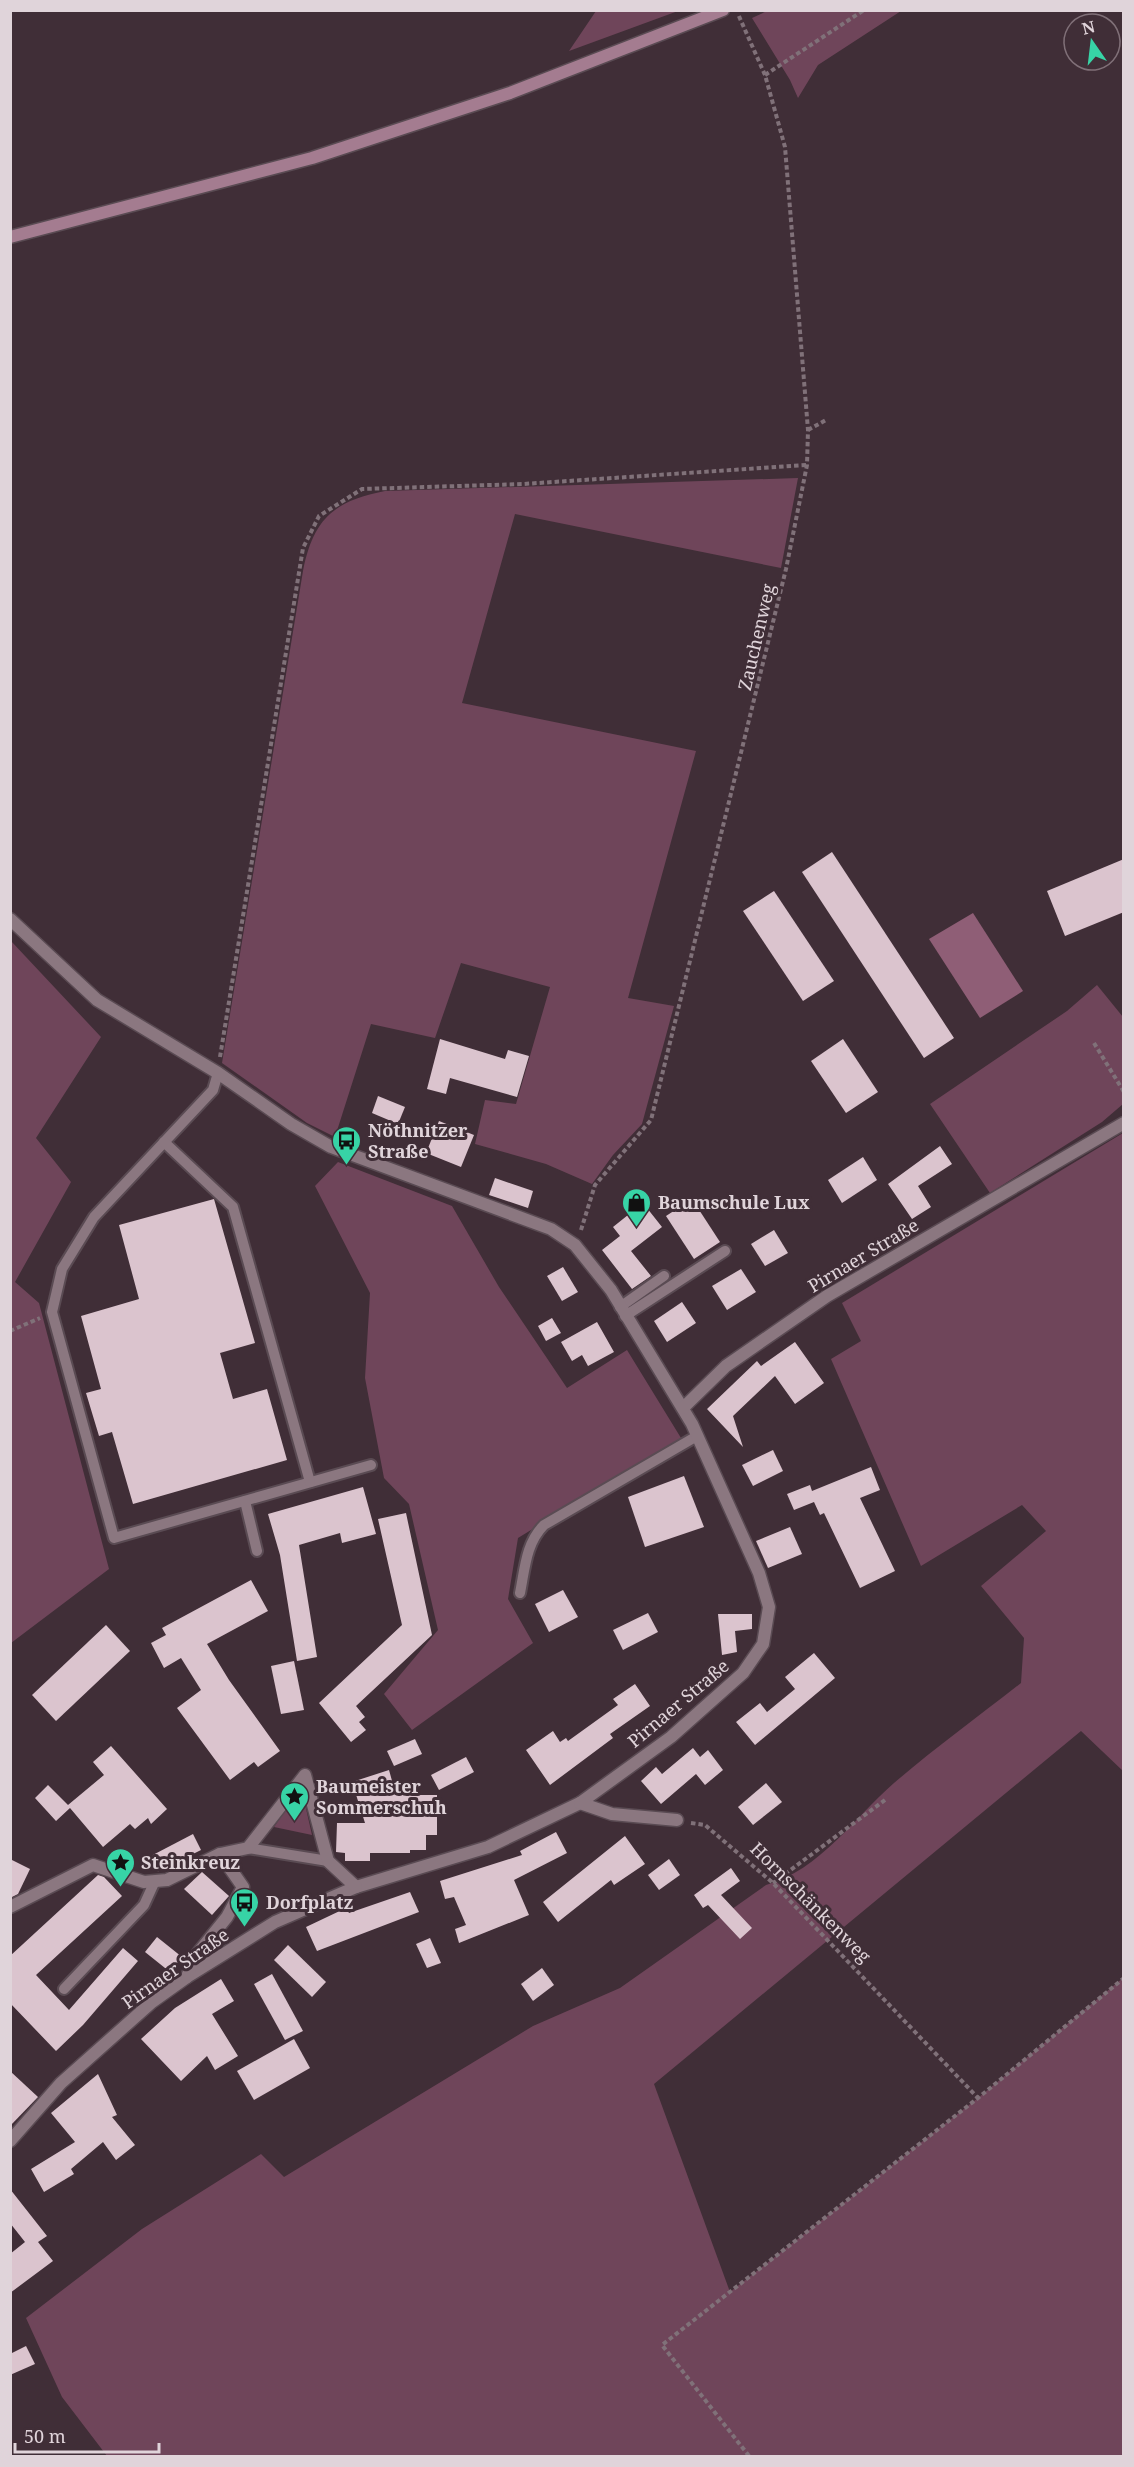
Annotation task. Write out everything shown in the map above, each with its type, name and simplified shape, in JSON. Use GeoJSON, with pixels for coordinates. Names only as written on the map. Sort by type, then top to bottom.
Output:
{"type":"FeatureCollection","features":[{"type":"Feature","properties":{"kind":"main road"},"geometry":{"type":"LineString","coordinates":[[10,237],[312,158],[510,93],[723,10]]}},
{"type":"Feature","properties":{"kind":"street"},"geometry":{"type":"LineString","coordinates":[[10,919],[97,1000],[218,1073],[291,1125],[332,1147],[550,1229],[576,1245],[611,1290],[683,1408]]}},
{"type":"Feature","properties":{"kind":"street","name":"Pirnaer Straße"},"geometry":{"type":"LineString","coordinates":[[10,2140],[61,2083],[152,2002],[187,1977],[275,1922],[356,1887],[488,1846],[580,1803],[671,1737],[743,1673],[764,1644],[769,1607],[762,1584],[683,1408],[726,1366],[827,1296],[1124,1123]]}},
{"type":"Feature","properties":{"kind":"street"},"geometry":{"type":"LineString","coordinates":[[10,1907],[93,1865],[144,1882],[167,1880],[220,1854],[248,1848],[305,1776],[328,1861],[356,1887]]}},
{"type":"Feature","properties":{"kind":"street"},"geometry":{"type":"LineString","coordinates":[[580,1803],[612,1814],[677,1820]]}},
{"type":"Feature","properties":{"kind":"street"},"geometry":{"type":"LineString","coordinates":[[187,1977],[194,1958],[227,1917],[243,1887],[220,1854]]}},
{"type":"Feature","properties":{"kind":"lane"},"geometry":{"type":"LineString","coordinates":[[218,1073],[213,1090],[94,1217],[62,1269],[52,1312],[114,1538],[371,1465]]}},
{"type":"Feature","properties":{"kind":"lane"},"geometry":{"type":"LineString","coordinates":[[164,1142],[233,1207],[310,1482]]}},
{"type":"Feature","properties":{"kind":"lane"},"geometry":{"type":"LineString","coordinates":[[623,1312],[725,1251]]}},
{"type":"Feature","properties":{"kind":"lane"},"geometry":{"type":"LineString","coordinates":[[623,1312],[664,1276]]}},
{"type":"Feature","properties":{"kind":"lane"},"geometry":{"type":"LineString","coordinates":[[520,1593],[529,1547],[534,1535],[544,1525],[697,1436]]}},
{"type":"Feature","properties":{"kind":"lane"},"geometry":{"type":"LineString","coordinates":[[245,1501],[257,1551]]}},
{"type":"Feature","properties":{"kind":"lane"},"geometry":{"type":"LineString","coordinates":[[248,1848],[328,1861]]}},
{"type":"Feature","properties":{"kind":"lane"},"geometry":{"type":"LineString","coordinates":[[64,1989],[144,1905],[154,1881]]}},
{"type":"Feature","properties":{"kind":"path","name":"Zauchenweg"},"geometry":{"type":"LineString","coordinates":[[576,1245],[595,1185],[651,1120],[744,747],[786,569],[807,465],[808,430],[785,147],[765,75],[736,10]]}},
{"type":"Feature","properties":{"kind":"path"},"geometry":{"type":"LineString","coordinates":[[765,75],[864,10]]}},
{"type":"Feature","properties":{"kind":"path"},"geometry":{"type":"LineString","coordinates":[[808,430],[826,420]]}},
{"type":"Feature","properties":{"kind":"path"},"geometry":{"type":"LineString","coordinates":[[218,1073],[303,548],[319,516],[362,489],[523,484],[807,465]]}},
{"type":"Feature","properties":{"kind":"path"},"geometry":{"type":"LineString","coordinates":[[1094,1043],[1124,1092]]}},
{"type":"Feature","properties":{"kind":"path"},"geometry":{"type":"LineString","coordinates":[[10,1331],[52,1312]]}},
{"type":"Feature","properties":{"kind":"path"},"geometry":{"type":"LineString","coordinates":[[772,1883],[885,1800]]}},
{"type":"Feature","properties":{"kind":"path","name":"Hornschänkenweg"},"geometry":{"type":"LineString","coordinates":[[677,1820],[705,1825],[772,1883],[978,2098]]}},
{"type":"Feature","properties":{"kind":"path"},"geometry":{"type":"LineString","coordinates":[[749,2457],[662,2345],[978,2098],[1124,1978]]}},
{"type":"Feature","properties":{"kind":"shaded area"},"geometry":{"type":"Polygon","coordinates":[[[596,10],[678,11],[569,51],[596,10]]]}},
{"type":"Feature","properties":{"kind":"shaded area"},"geometry":{"type":"Polygon","coordinates":[[[767,11],[901,11],[818,65],[798,98],[790,80],[752,18],[767,11]]]}},
{"type":"Feature","properties":{"kind":"shaded area"},"geometry":{"type":"Polygon","coordinates":[[[798,478],[781,568],[515,514],[462,703],[696,751],[628,998],[674,1006],[642,1124],[613,1155],[592,1184],[546,1164],[475,1144],[485,1100],[516,1104],[550,987],[461,963],[435,1038],[371,1024],[335,1137],[307,1123],[222,1063],[303,571],[313,538],[328,516],[339,507],[352,501],[385,491],[798,478]]]}},
{"type":"Feature","properties":{"kind":"shaded area"},"geometry":{"type":"Polygon","coordinates":[[[973,913],[1023,991],[980,1018],[929,939],[973,913]]]}},
{"type":"Feature","properties":{"kind":"shaded area"},"geometry":{"type":"Polygon","coordinates":[[[11,941],[101,1037],[36,1138],[71,1182],[15,1282],[39,1303],[109,1569],[11,1643],[11,941]]]}},
{"type":"Feature","properties":{"kind":"shaded area"},"geometry":{"type":"Polygon","coordinates":[[[1097,985],[1123,1017],[1123,1104],[1102,1122],[990,1193],[930,1104],[1067,1011],[1097,985]]]}},
{"type":"Feature","properties":{"kind":"shaded area"},"geometry":{"type":"Polygon","coordinates":[[[1123,1133],[1123,1771],[1081,1731],[654,2084],[730,2292],[978,2098],[1123,1978],[1123,2456],[107,2456],[62,2397],[26,2318],[142,2229],[261,2154],[284,2177],[533,2026],[620,1988],[766,1885],[803,1868],[835,1842],[894,1783],[1021,1683],[1024,1638],[981,1586],[1046,1531],[1022,1505],[921,1566],[831,1359],[861,1341],[842,1303],[1123,1133]]]}},
{"type":"Feature","properties":{"kind":"shaded area"},"geometry":{"type":"Polygon","coordinates":[[[338,1162],[452,1206],[499,1287],[567,1388],[627,1350],[681,1438],[518,1538],[508,1599],[533,1643],[412,1730],[384,1694],[438,1630],[409,1504],[384,1478],[365,1378],[370,1293],[315,1186],[338,1162]]]}},
{"type":"Feature","properties":{"kind":"shaded area"},"geometry":{"type":"Polygon","coordinates":[[[292,1801],[305,1804],[312,1835],[274,1827],[292,1801]]]}},
{"type":"Feature","properties":{"kind":"building"},"geometry":{"type":"Polygon","coordinates":[[[832,852],[954,1038],[924,1058],[802,872],[832,852]]]}},
{"type":"Feature","properties":{"kind":"building"},"geometry":{"type":"Polygon","coordinates":[[[1124,859],[1124,912],[1065,936],[1047,891],[1124,859]]]}},
{"type":"Feature","properties":{"kind":"building"},"geometry":{"type":"Polygon","coordinates":[[[774,891],[834,981],[803,1001],[743,911],[774,891]]]}},
{"type":"Feature","properties":{"kind":"building"},"geometry":{"type":"Polygon","coordinates":[[[440,1039],[505,1059],[508,1050],[529,1056],[517,1097],[450,1078],[446,1094],[427,1089],[440,1039]]]}},
{"type":"Feature","properties":{"kind":"building"},"geometry":{"type":"Polygon","coordinates":[[[843,1039],[878,1092],[846,1113],[811,1061],[843,1039]]]}},
{"type":"Feature","properties":{"kind":"building"},"geometry":{"type":"Polygon","coordinates":[[[378,1096],[405,1107],[398,1124],[372,1113],[378,1096]]]}},
{"type":"Feature","properties":{"kind":"building"},"geometry":{"type":"Polygon","coordinates":[[[439,1121],[474,1135],[461,1167],[426,1153],[439,1121]]]}},
{"type":"Feature","properties":{"kind":"building"},"geometry":{"type":"Polygon","coordinates":[[[940,1146],[952,1164],[918,1186],[931,1207],[912,1219],[888,1184],[940,1146]]]}},
{"type":"Feature","properties":{"kind":"building"},"geometry":{"type":"Polygon","coordinates":[[[863,1157],[877,1180],[842,1203],[828,1180],[863,1157]]]}},
{"type":"Feature","properties":{"kind":"building"},"geometry":{"type":"Polygon","coordinates":[[[495,1178],[533,1191],[528,1208],[489,1195],[495,1178]]]}},
{"type":"Feature","properties":{"kind":"building"},"geometry":{"type":"Polygon","coordinates":[[[214,1199],[255,1343],[220,1353],[233,1399],[267,1389],[287,1460],[133,1504],[112,1432],[99,1436],[86,1393],[101,1389],[81,1316],[139,1299],[119,1225],[214,1199]]]}},
{"type":"Feature","properties":{"kind":"building"},"geometry":{"type":"Polygon","coordinates":[[[692,1199],[720,1242],[694,1259],[666,1216],[692,1199]]]}},
{"type":"Feature","properties":{"kind":"building"},"geometry":{"type":"Polygon","coordinates":[[[643,1203],[662,1227],[631,1251],[651,1276],[632,1289],[602,1250],[620,1236],[613,1227],[643,1203]]]}},
{"type":"Feature","properties":{"kind":"building"},"geometry":{"type":"Polygon","coordinates":[[[774,1230],[788,1253],[765,1266],[751,1244],[774,1230]]]}},
{"type":"Feature","properties":{"kind":"building"},"geometry":{"type":"Polygon","coordinates":[[[563,1267],[578,1292],[562,1301],[547,1276],[563,1267]]]}},
{"type":"Feature","properties":{"kind":"building"},"geometry":{"type":"Polygon","coordinates":[[[741,1269],[756,1292],[727,1310],[712,1286],[741,1269]]]}},
{"type":"Feature","properties":{"kind":"building"},"geometry":{"type":"Polygon","coordinates":[[[682,1302],[696,1323],[667,1342],[654,1321],[682,1302]]]}},
{"type":"Feature","properties":{"kind":"building"},"geometry":{"type":"Polygon","coordinates":[[[552,1318],[561,1333],[546,1341],[538,1326],[552,1318]]]}},
{"type":"Feature","properties":{"kind":"building"},"geometry":{"type":"Polygon","coordinates":[[[597,1322],[614,1352],[588,1366],[582,1355],[572,1361],[561,1342],[597,1322]]]}},
{"type":"Feature","properties":{"kind":"building"},"geometry":{"type":"Polygon","coordinates":[[[795,1342],[824,1383],[795,1404],[775,1376],[733,1416],[743,1447],[707,1409],[757,1361],[761,1366],[795,1342]]]}},
{"type":"Feature","properties":{"kind":"building"},"geometry":{"type":"Polygon","coordinates":[[[773,1450],[783,1471],[753,1486],[742,1465],[773,1450]]]}},
{"type":"Feature","properties":{"kind":"building"},"geometry":{"type":"Polygon","coordinates":[[[871,1467],[880,1490],[860,1498],[895,1571],[860,1588],[824,1513],[820,1515],[814,1502],[794,1510],[787,1494],[810,1485],[812,1491],[871,1467]]]}},
{"type":"Feature","properties":{"kind":"building"},"geometry":{"type":"Polygon","coordinates":[[[684,1476],[704,1527],[645,1547],[628,1497],[684,1476]]]}},
{"type":"Feature","properties":{"kind":"building"},"geometry":{"type":"Polygon","coordinates":[[[363,1487],[376,1534],[342,1543],[340,1533],[299,1545],[317,1657],[297,1661],[280,1555],[268,1514],[363,1487]]]}},
{"type":"Feature","properties":{"kind":"building"},"geometry":{"type":"Polygon","coordinates":[[[406,1513],[432,1635],[356,1706],[365,1717],[359,1722],[366,1730],[351,1742],[319,1703],[402,1625],[378,1519],[406,1513]]]}},
{"type":"Feature","properties":{"kind":"building"},"geometry":{"type":"Polygon","coordinates":[[[790,1527],[802,1554],[768,1568],[756,1541],[790,1527]]]}},
{"type":"Feature","properties":{"kind":"building"},"geometry":{"type":"Polygon","coordinates":[[[251,1580],[268,1611],[207,1644],[229,1680],[280,1751],[258,1767],[254,1762],[230,1780],[177,1708],[201,1690],[181,1658],[164,1668],[151,1643],[166,1635],[162,1628],[251,1580]]]}},
{"type":"Feature","properties":{"kind":"building"},"geometry":{"type":"Polygon","coordinates":[[[563,1590],[578,1617],[549,1632],[535,1604],[563,1590]]]}},
{"type":"Feature","properties":{"kind":"building"},"geometry":{"type":"Polygon","coordinates":[[[648,1613],[658,1632],[623,1650],[613,1630],[648,1613]]]}},
{"type":"Feature","properties":{"kind":"building"},"geometry":{"type":"Polygon","coordinates":[[[718,1614],[752,1614],[752,1629],[735,1631],[737,1652],[722,1655],[718,1614]]]}},
{"type":"Feature","properties":{"kind":"building"},"geometry":{"type":"Polygon","coordinates":[[[106,1625],[130,1651],[56,1721],[32,1695],[106,1625]]]}},
{"type":"Feature","properties":{"kind":"building"},"geometry":{"type":"Polygon","coordinates":[[[814,1653],[835,1678],[755,1745],[736,1722],[760,1703],[767,1712],[795,1689],[785,1677],[814,1653]]]}},
{"type":"Feature","properties":{"kind":"building"},"geometry":{"type":"Polygon","coordinates":[[[294,1661],[304,1710],[281,1714],[271,1666],[294,1661]]]}},
{"type":"Feature","properties":{"kind":"building"},"geometry":{"type":"Polygon","coordinates":[[[635,1684],[650,1706],[610,1734],[613,1738],[550,1785],[526,1750],[553,1731],[560,1742],[566,1738],[568,1741],[618,1705],[613,1699],[635,1684]]]}},
{"type":"Feature","properties":{"kind":"building"},"geometry":{"type":"Polygon","coordinates":[[[415,1739],[422,1754],[394,1766],[387,1751],[415,1739]]]}},
{"type":"Feature","properties":{"kind":"building"},"geometry":{"type":"Polygon","coordinates":[[[111,1746],[167,1809],[151,1824],[148,1818],[135,1829],[130,1824],[103,1847],[70,1808],[56,1821],[35,1798],[48,1785],[68,1805],[104,1775],[93,1762],[111,1746]]]}},
{"type":"Feature","properties":{"kind":"building"},"geometry":{"type":"Polygon","coordinates":[[[693,1748],[700,1757],[708,1750],[723,1770],[705,1785],[696,1774],[661,1804],[641,1781],[656,1767],[662,1774],[693,1748]]]}},
{"type":"Feature","properties":{"kind":"building"},"geometry":{"type":"Polygon","coordinates":[[[466,1757],[474,1772],[439,1790],[431,1775],[466,1757]]]}},
{"type":"Feature","properties":{"kind":"building"},"geometry":{"type":"Polygon","coordinates":[[[389,1770],[396,1795],[437,1795],[437,1835],[426,1835],[426,1850],[410,1850],[410,1853],[370,1853],[370,1861],[345,1861],[345,1853],[336,1852],[337,1823],[365,1823],[352,1782],[389,1770]]]}},
{"type":"Feature","properties":{"kind":"building"},"geometry":{"type":"Polygon","coordinates":[[[766,1783],[782,1802],[753,1825],[738,1807],[766,1783]]]}},
{"type":"Feature","properties":{"kind":"building"},"geometry":{"type":"Polygon","coordinates":[[[556,1832],[567,1853],[514,1880],[529,1915],[459,1943],[455,1929],[466,1925],[454,1897],[445,1899],[440,1881],[522,1855],[520,1851],[556,1832]]]}},
{"type":"Feature","properties":{"kind":"building"},"geometry":{"type":"Polygon","coordinates":[[[193,1834],[201,1850],[157,1872],[149,1857],[193,1834]]]}},
{"type":"Feature","properties":{"kind":"building"},"geometry":{"type":"Polygon","coordinates":[[[625,1836],[645,1864],[614,1885],[611,1880],[558,1922],[543,1902],[625,1836]]]}},
{"type":"Feature","properties":{"kind":"building"},"geometry":{"type":"Polygon","coordinates":[[[10,1859],[30,1869],[18,1894],[10,1898],[10,1859]]]}},
{"type":"Feature","properties":{"kind":"building"},"geometry":{"type":"Polygon","coordinates":[[[669,1859],[680,1875],[659,1890],[648,1875],[669,1859]]]}},
{"type":"Feature","properties":{"kind":"building"},"geometry":{"type":"Polygon","coordinates":[[[731,1868],[740,1881],[721,1895],[752,1928],[740,1939],[708,1905],[703,1908],[694,1895],[731,1868]]]}},
{"type":"Feature","properties":{"kind":"building"},"geometry":{"type":"Polygon","coordinates":[[[202,1872],[229,1896],[212,1915],[184,1889],[202,1872]]]}},
{"type":"Feature","properties":{"kind":"building"},"geometry":{"type":"Polygon","coordinates":[[[98,1875],[104,1877],[122,1896],[36,1975],[69,2010],[123,1948],[138,1961],[83,2025],[56,2051],[10,2003],[10,1956],[98,1875]]]}},
{"type":"Feature","properties":{"kind":"building"},"geometry":{"type":"Polygon","coordinates":[[[410,1892],[419,1912],[317,1951],[306,1927],[346,1908],[349,1913],[410,1892]]]}},
{"type":"Feature","properties":{"kind":"building"},"geometry":{"type":"Polygon","coordinates":[[[157,1937],[182,1957],[170,1972],[145,1952],[157,1937]]]}},
{"type":"Feature","properties":{"kind":"building"},"geometry":{"type":"Polygon","coordinates":[[[430,1938],[441,1963],[427,1968],[416,1944],[430,1938]]]}},
{"type":"Feature","properties":{"kind":"building"},"geometry":{"type":"Polygon","coordinates":[[[288,1945],[326,1982],[312,1997],[274,1960],[288,1945]]]}},
{"type":"Feature","properties":{"kind":"building"},"geometry":{"type":"Polygon","coordinates":[[[542,1968],[554,1985],[533,2001],[521,1984],[542,1968]]]}},
{"type":"Feature","properties":{"kind":"building"},"geometry":{"type":"Polygon","coordinates":[[[272,1974],[303,2031],[285,2040],[254,1984],[272,1974]]]}},
{"type":"Feature","properties":{"kind":"building"},"geometry":{"type":"Polygon","coordinates":[[[221,1979],[234,2001],[212,2014],[238,2056],[215,2070],[207,2056],[181,2081],[141,2039],[175,2008],[221,1979]]]}},
{"type":"Feature","properties":{"kind":"building"},"geometry":{"type":"Polygon","coordinates":[[[294,2039],[310,2068],[254,2100],[237,2071],[294,2039]]]}},
{"type":"Feature","properties":{"kind":"building"},"geometry":{"type":"Polygon","coordinates":[[[10,2071],[38,2097],[10,2126],[10,2071]]]}},
{"type":"Feature","properties":{"kind":"building"},"geometry":{"type":"Polygon","coordinates":[[[98,2074],[117,2115],[112,2117],[135,2145],[116,2160],[103,2142],[71,2169],[74,2174],[44,2192],[31,2169],[75,2142],[51,2113],[98,2074]]]}},
{"type":"Feature","properties":{"kind":"building"},"geometry":{"type":"Polygon","coordinates":[[[10,2189],[47,2236],[38,2242],[53,2261],[10,2293],[10,2254],[25,2242],[10,2223],[10,2189]]]}},
{"type":"Feature","properties":{"kind":"building"},"geometry":{"type":"Polygon","coordinates":[[[26,2346],[35,2364],[10,2375],[10,2354],[26,2346]]]}},
{"type":"Feature","properties":{"kind":"place","name":"Nöthnitzer Straße"},"geometry":{"type":"Point","coordinates":[347,1166]}},
{"type":"Feature","properties":{"kind":"place","name":"Baumschule Lux"},"geometry":{"type":"Point","coordinates":[637,1228]}},
{"type":"Feature","properties":{"kind":"place","name":"Baumeister Sommerschuh"},"geometry":{"type":"Point","coordinates":[295,1822]}},
{"type":"Feature","properties":{"kind":"place","name":"Steinkreuz"},"geometry":{"type":"Point","coordinates":[120,1888]}},
{"type":"Feature","properties":{"kind":"place","name":"Dorfplatz"},"geometry":{"type":"Point","coordinates":[245,1928]}}]}
